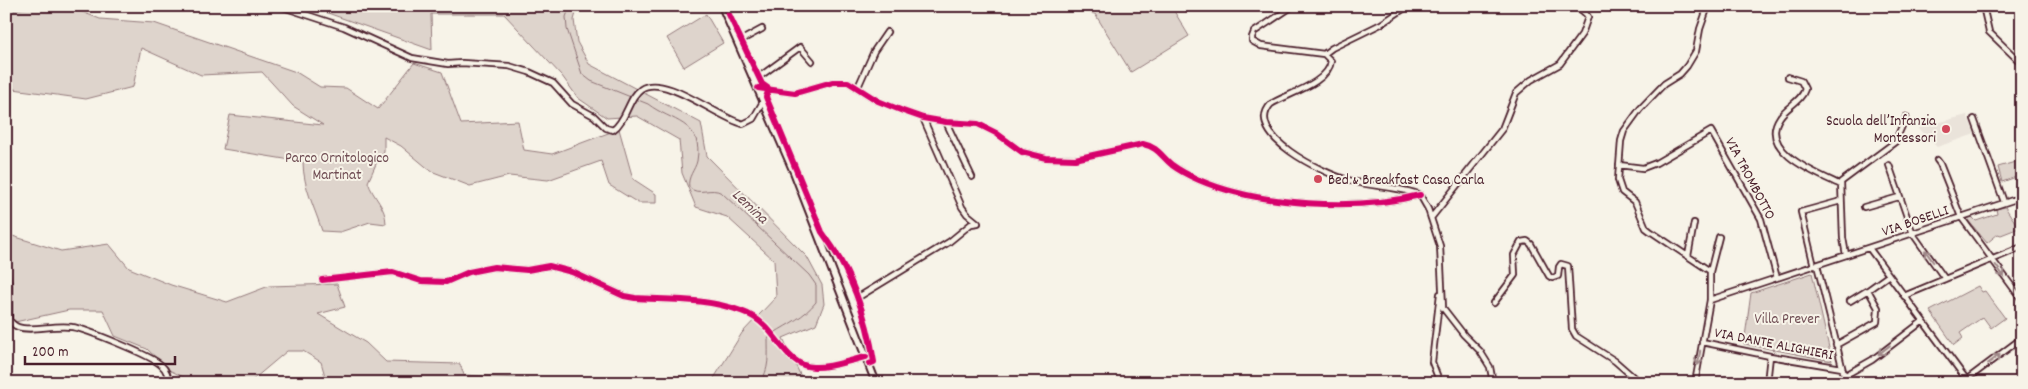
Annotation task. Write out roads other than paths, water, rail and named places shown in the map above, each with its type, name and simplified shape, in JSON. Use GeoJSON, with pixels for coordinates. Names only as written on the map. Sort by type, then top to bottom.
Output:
{"type":"FeatureCollection","features":[{"type":"Feature","properties":{"kind":"street"},"geometry":{"type":"LineString","coordinates":[[280,6],[344,27],[412,58],[448,64],[509,66],[529,72],[553,82],[572,104],[594,116],[610,130],[613,130],[620,124],[638,91],[647,86],[666,86],[743,124],[753,119],[764,100]]}},
{"type":"Feature","properties":{"kind":"street"},"geometry":{"type":"LineString","coordinates":[[722,6],[764,100],[876,383]]}},
{"type":"Feature","properties":{"kind":"street"},"geometry":{"type":"LineString","coordinates":[[1293,6],[1254,32],[1252,41],[1260,46],[1324,54],[1331,62],[1330,68],[1325,75],[1279,99],[1267,108],[1264,119],[1268,130],[1287,149],[1308,164],[1327,173],[1361,184],[1406,190],[1420,195],[1431,218],[1442,254],[1441,288],[1443,308],[1464,335],[1480,351],[1490,367],[1493,383]]}},
{"type":"Feature","properties":{"kind":"street"},"geometry":{"type":"LineString","coordinates":[[1324,54],[1332,48],[1381,24],[1408,6]]}},
{"type":"Feature","properties":{"kind":"street"},"geometry":{"type":"LineString","coordinates":[[1431,218],[1502,129],[1516,93],[1531,80],[1560,64],[1574,46],[1588,20],[1586,14],[1577,6]]}},
{"type":"Feature","properties":{"kind":"street"},"geometry":{"type":"LineString","coordinates":[[1708,6],[1700,29],[1696,51],[1687,66],[1680,74],[1664,84],[1640,109],[1624,131],[1621,142],[1619,186],[1622,192],[1635,202],[1646,228],[1708,268],[1710,272]]}},
{"type":"Feature","properties":{"kind":"street"},"geometry":{"type":"LineString","coordinates":[[1983,6],[1989,32],[2022,64]]}},
{"type":"Feature","properties":{"kind":"street"},"geometry":{"type":"LineString","coordinates":[[738,42],[762,29]]}},
{"type":"Feature","properties":{"kind":"street"},"geometry":{"type":"LineString","coordinates":[[858,87],[874,51],[887,32]]}},
{"type":"Feature","properties":{"kind":"street"},"geometry":{"type":"LineString","coordinates":[[755,80],[800,47],[812,61]]}},
{"type":"Feature","properties":{"kind":"street"},"geometry":{"type":"LineString","coordinates":[[1788,77],[1801,81],[1805,89],[1803,96],[1779,118],[1775,126],[1779,147],[1790,158],[1840,185]]}},
{"type":"Feature","properties":{"kind":"street"},"geometry":{"type":"LineString","coordinates":[[758,88],[800,92],[844,81],[851,82],[878,101],[923,118],[978,124],[996,133],[1022,152],[1046,158],[1075,159],[1143,144],[1149,145],[1162,152],[1172,165],[1203,181],[1275,200],[1354,203],[1400,200],[1420,195]]}},
{"type":"Feature","properties":{"kind":"street"},"geometry":{"type":"LineString","coordinates":[[1846,256],[1843,238],[1840,182],[1895,142],[1906,117]]}},
{"type":"Feature","properties":{"kind":"street"},"geometry":{"type":"LineString","coordinates":[[857,298],[949,242],[971,224],[978,223],[962,207],[923,118]]}},
{"type":"Feature","properties":{"kind":"street"},"geometry":{"type":"LineString","coordinates":[[1974,119],[2004,202]]}},
{"type":"Feature","properties":{"kind":"street"},"geometry":{"type":"LineString","coordinates":[[946,122],[972,177]]}},
{"type":"Feature","properties":{"kind":"street","name":"VIA TROMBOTTO"},"geometry":{"type":"LineString","coordinates":[[1619,165],[1643,168],[1656,163],[1711,131],[1761,218],[1777,278]]}},
{"type":"Feature","properties":{"kind":"street"},"geometry":{"type":"LineString","coordinates":[[1937,160],[1961,217],[2022,300]]}},
{"type":"Feature","properties":{"kind":"street"},"geometry":{"type":"LineString","coordinates":[[1888,165],[1913,234],[1945,279]]}},
{"type":"Feature","properties":{"kind":"street"},"geometry":{"type":"LineString","coordinates":[[1864,207],[1899,197]]}},
{"type":"Feature","properties":{"kind":"street","name":"VIA BOSELLI"},"geometry":{"type":"LineString","coordinates":[[1710,300],[2022,197]]}},
{"type":"Feature","properties":{"kind":"street"},"geometry":{"type":"LineString","coordinates":[[1841,201],[1801,212],[1846,383]]}},
{"type":"Feature","properties":{"kind":"street"},"geometry":{"type":"LineString","coordinates":[[1688,256],[1694,223]]}},
{"type":"Feature","properties":{"kind":"street"},"geometry":{"type":"LineString","coordinates":[[1695,383],[1710,300],[1710,272],[1719,237]]}},
{"type":"Feature","properties":{"kind":"street"},"geometry":{"type":"LineString","coordinates":[[1494,302],[1515,275],[1514,254],[1521,242],[1527,241],[1532,244],[1549,276],[1552,278],[1558,276],[1561,264],[1568,266],[1570,321],[1576,336],[1615,361],[1640,383]]}},
{"type":"Feature","properties":{"kind":"street"},"geometry":{"type":"LineString","coordinates":[[1904,296],[2022,247]]}},
{"type":"Feature","properties":{"kind":"street"},"geometry":{"type":"LineString","coordinates":[[1869,248],[1968,381]]}},
{"type":"Feature","properties":{"kind":"street"},"geometry":{"type":"LineString","coordinates":[[322,280],[393,272],[421,281],[446,282],[469,272],[494,267],[527,270],[549,266],[572,272],[629,297],[715,302],[742,311],[765,326],[797,362],[814,367],[866,357]]}},
{"type":"Feature","properties":{"kind":"street"},"geometry":{"type":"LineString","coordinates":[[7,275],[9,286],[9,320],[16,327],[58,325],[75,327],[156,361],[165,370],[168,383]]}},
{"type":"Feature","properties":{"kind":"street"},"geometry":{"type":"LineString","coordinates":[[1850,301],[1889,275]]}},
{"type":"Feature","properties":{"kind":"street"},"geometry":{"type":"LineString","coordinates":[[1440,383],[1432,362],[1437,303],[1441,288]]}},
{"type":"Feature","properties":{"kind":"street"},"geometry":{"type":"LineString","coordinates":[[1836,344],[1877,322],[1878,308],[1868,290]]}},
{"type":"Feature","properties":{"kind":"street"},"geometry":{"type":"LineString","coordinates":[[1844,376],[1872,360],[1923,321]]}},
{"type":"Feature","properties":{"kind":"street"},"geometry":{"type":"LineString","coordinates":[[1962,383],[1968,381],[2022,338]]}},
{"type":"Feature","properties":{"kind":"street","name":"VIA DANTE ALIGHIERI"},"geometry":{"type":"LineString","coordinates":[[1702,342],[1842,368]]}},
{"type":"Feature","properties":{"kind":"street"},"geometry":{"type":"LineString","coordinates":[[1767,383],[1770,356]]}},
{"type":"Feature","properties":{"kind":"waterway","name":"Lemina"},"geometry":{"type":"LineString","coordinates":[[570,6],[566,17],[567,29],[582,74],[591,81],[648,104],[684,124],[691,130],[696,138],[698,148],[697,161],[689,180],[689,187],[696,191],[718,191],[722,193],[809,275],[816,285],[816,302],[802,316],[774,333]]}},
{"type":"Feature","properties":{"kind":"waterway","name":"Lemina"},"geometry":{"type":"LineString","coordinates":[[760,383],[767,367],[768,339],[771,335]]}},
{"type":"Feature","properties":{"kind":"place","name":"Scuola dell’Infanzia Montessori"},"geometry":{"type":"Point","coordinates":[1946,129]}},
{"type":"Feature","properties":{"kind":"place","name":"Bed & Breakfast Casa Carla"},"geometry":{"type":"Point","coordinates":[1318,179]}},
{"type":"Feature","properties":{"kind":"park label","name":"Parco Ornitologico Martinat"},"geometry":{"type":"Point","coordinates":[337,166]}},
{"type":"Feature","properties":{"kind":"park label","name":"Villa Prever"},"geometry":{"type":"Point","coordinates":[1787,318]}}]}
